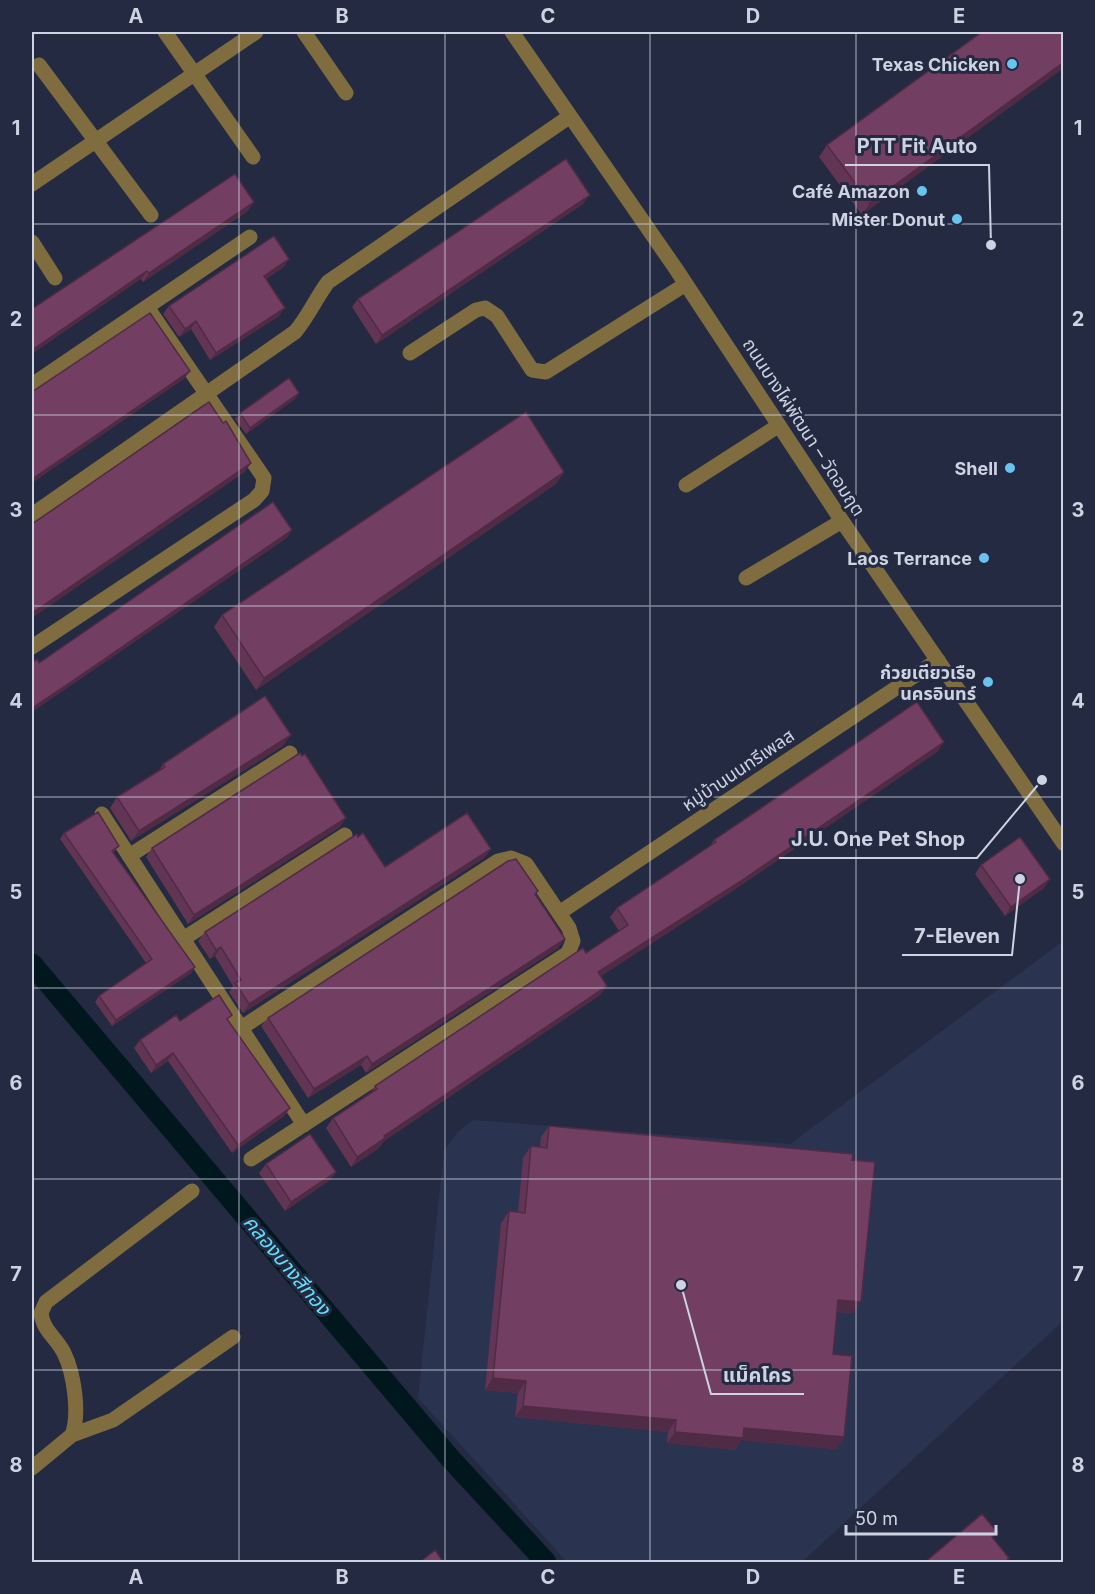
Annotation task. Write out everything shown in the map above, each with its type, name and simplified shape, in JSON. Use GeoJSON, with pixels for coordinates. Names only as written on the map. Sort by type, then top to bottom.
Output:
{"type":"FeatureCollection","features":[{"type":"Feature","properties":{"kind":"street"},"geometry":{"type":"LineString","coordinates":[[165,32],[253,157]]}},
{"type":"Feature","properties":{"kind":"street"},"geometry":{"type":"LineString","coordinates":[[32,184],[256,32]]}},
{"type":"Feature","properties":{"kind":"street"},"geometry":{"type":"LineString","coordinates":[[304,32],[346,93]]}},
{"type":"Feature","properties":{"kind":"street","name":"ถนนบางไผ่พัฒนา – วัดอมฤต"},"geometry":{"type":"LineString","coordinates":[[512,32],[686,284],[842,521],[1064,844]]}},
{"type":"Feature","properties":{"kind":"street"},"geometry":{"type":"LineString","coordinates":[[39,65],[151,215]]}},
{"type":"Feature","properties":{"kind":"street"},"geometry":{"type":"LineString","coordinates":[[32,515],[295,332],[306,320],[316,297],[328,282],[569,117]]}},
{"type":"Feature","properties":{"kind":"street"},"geometry":{"type":"LineString","coordinates":[[32,385],[250,237]]}},
{"type":"Feature","properties":{"kind":"street"},"geometry":{"type":"LineString","coordinates":[[32,242],[56,278]]}},
{"type":"Feature","properties":{"kind":"street"},"geometry":{"type":"LineString","coordinates":[[410,353],[476,310],[485,308],[497,315],[532,370],[546,372],[686,284]]}},
{"type":"Feature","properties":{"kind":"street"},"geometry":{"type":"LineString","coordinates":[[32,647],[254,500],[262,491],[264,478],[147,307]]}},
{"type":"Feature","properties":{"kind":"street"},"geometry":{"type":"LineString","coordinates":[[686,485],[778,426]]}},
{"type":"Feature","properties":{"kind":"street"},"geometry":{"type":"LineString","coordinates":[[746,578],[842,521]]}},
{"type":"Feature","properties":{"kind":"street","name":"หมู่บ้านนนทรีเพลส"},"geometry":{"type":"LineString","coordinates":[[559,913],[938,660]]}},
{"type":"Feature","properties":{"kind":"street"},"geometry":{"type":"LineString","coordinates":[[129,856],[290,753]]}},
{"type":"Feature","properties":{"kind":"street"},"geometry":{"type":"LineString","coordinates":[[102,814],[304,1125]]}},
{"type":"Feature","properties":{"kind":"street"},"geometry":{"type":"LineString","coordinates":[[183,939],[345,835]]}},
{"type":"Feature","properties":{"kind":"street"},"geometry":{"type":"LineString","coordinates":[[241,1028],[498,861],[511,858],[526,864],[559,913],[573,941],[568,953],[250,1159]]}},
{"type":"Feature","properties":{"kind":"street"},"geometry":{"type":"LineString","coordinates":[[72,1435],[77,1424],[77,1410],[70,1367],[63,1350],[47,1331],[41,1313],[46,1302],[192,1191]]}},
{"type":"Feature","properties":{"kind":"street"},"geometry":{"type":"LineString","coordinates":[[32,1468],[72,1435],[113,1420],[233,1337]]}},
{"type":"Feature","properties":{"kind":"shaded area"},"geometry":{"type":"Polygon","coordinates":[[[1063,941],[1063,1321],[802,1562],[567,1562],[418,1398],[444,1150],[458,1132],[473,1120],[790,1144],[1063,941]]]}},
{"type":"Feature","properties":{"kind":"building"},"geometry":{"type":"Polygon","coordinates":[[[982,32],[1064,32],[1064,62],[870,203],[827,145],[982,32]]]}},
{"type":"Feature","properties":{"kind":"building"},"geometry":{"type":"Polygon","coordinates":[[[566,159],[590,195],[382,335],[358,299],[566,159]]]}},
{"type":"Feature","properties":{"kind":"building"},"geometry":{"type":"Polygon","coordinates":[[[235,174],[254,202],[149,273],[147,271],[32,350],[32,309],[235,174]]]}},
{"type":"Feature","properties":{"kind":"building"},"geometry":{"type":"Polygon","coordinates":[[[274,236],[289,259],[264,276],[285,308],[216,353],[196,321],[185,329],[169,306],[274,236]]]}},
{"type":"Feature","properties":{"kind":"building"},"geometry":{"type":"Polygon","coordinates":[[[150,313],[190,371],[32,479],[32,392],[150,313]]]}},
{"type":"Feature","properties":{"kind":"building"},"geometry":{"type":"Polygon","coordinates":[[[289,378],[299,393],[250,428],[240,413],[289,378]]]}},
{"type":"Feature","properties":{"kind":"building"},"geometry":{"type":"Polygon","coordinates":[[[209,402],[223,423],[226,421],[251,463],[32,613],[32,524],[209,402]]]}},
{"type":"Feature","properties":{"kind":"building"},"geometry":{"type":"Polygon","coordinates":[[[526,412],[564,472],[264,678],[222,615],[526,412]]]}},
{"type":"Feature","properties":{"kind":"building"},"geometry":{"type":"Polygon","coordinates":[[[273,502],[292,530],[32,708],[32,663],[37,659],[39,663],[273,502]]]}},
{"type":"Feature","properties":{"kind":"building"},"geometry":{"type":"Polygon","coordinates":[[[265,696],[291,735],[139,831],[117,797],[165,767],[163,764],[265,696]]]}},
{"type":"Feature","properties":{"kind":"building"},"geometry":{"type":"Polygon","coordinates":[[[917,702],[944,742],[741,881],[598,972],[607,986],[384,1136],[385,1138],[357,1157],[333,1118],[377,1089],[375,1086],[583,948],[586,953],[628,925],[617,908],[917,702]]]}},
{"type":"Feature","properties":{"kind":"building"},"geometry":{"type":"Polygon","coordinates":[[[300,753],[302,756],[305,754],[346,818],[194,915],[152,848],[300,753]]]}},
{"type":"Feature","properties":{"kind":"building"},"geometry":{"type":"Polygon","coordinates":[[[98,812],[119,846],[112,851],[195,967],[116,1020],[99,996],[152,959],[64,833],[98,812]]]}},
{"type":"Feature","properties":{"kind":"building"},"geometry":{"type":"Polygon","coordinates":[[[467,813],[491,849],[249,1004],[235,983],[241,980],[221,947],[216,950],[205,932],[357,834],[358,837],[363,833],[385,867],[467,813]]]}},
{"type":"Feature","properties":{"kind":"building"},"geometry":{"type":"Polygon","coordinates":[[[1020,837],[1050,879],[1011,907],[981,865],[1020,837]]]}},
{"type":"Feature","properties":{"kind":"building"},"geometry":{"type":"Polygon","coordinates":[[[516,859],[538,891],[535,894],[565,939],[372,1064],[367,1056],[314,1089],[268,1018],[508,861],[516,859]]]}},
{"type":"Feature","properties":{"kind":"building"},"geometry":{"type":"Polygon","coordinates":[[[219,995],[232,1015],[227,1019],[290,1108],[238,1145],[173,1053],[156,1065],[140,1040],[176,1015],[180,1021],[219,995]]]}},
{"type":"Feature","properties":{"kind":"building"},"geometry":{"type":"Polygon","coordinates":[[[549,1126],[853,1154],[852,1160],[875,1162],[861,1302],[838,1300],[833,1354],[852,1356],[844,1437],[744,1428],[743,1438],[675,1432],[676,1420],[523,1406],[526,1381],[493,1378],[509,1211],[525,1213],[531,1146],[547,1148],[549,1126]]]}},
{"type":"Feature","properties":{"kind":"building"},"geometry":{"type":"Polygon","coordinates":[[[310,1134],[336,1172],[291,1202],[266,1164],[310,1134]]]}},
{"type":"Feature","properties":{"kind":"building"},"geometry":{"type":"Polygon","coordinates":[[[982,1514],[998,1533],[992,1537],[1009,1558],[1004,1563],[924,1563],[982,1514]]]}},
{"type":"Feature","properties":{"kind":"building"},"geometry":{"type":"Polygon","coordinates":[[[435,1550],[444,1563],[419,1563],[435,1550]]]}},
{"type":"Feature","properties":{"kind":"waterway","name":"คลองบางสีทอง"},"geometry":{"type":"LineString","coordinates":[[32,964],[449,1457],[546,1562]]}},
{"type":"Feature","properties":{"kind":"place","name":"Texas Chicken"},"geometry":{"type":"Point","coordinates":[1012,64]}},
{"type":"Feature","properties":{"kind":"place","name":"Café Amazon"},"geometry":{"type":"Point","coordinates":[922,191]}},
{"type":"Feature","properties":{"kind":"place","name":"Mister Donut"},"geometry":{"type":"Point","coordinates":[957,219]}},
{"type":"Feature","properties":{"kind":"place","name":"PTT Fit Auto"},"geometry":{"type":"Point","coordinates":[991,245]}},
{"type":"Feature","properties":{"kind":"place","name":"Shell"},"geometry":{"type":"Point","coordinates":[1010,468]}},
{"type":"Feature","properties":{"kind":"place","name":"Laos Terrance"},"geometry":{"type":"Point","coordinates":[984,558]}},
{"type":"Feature","properties":{"kind":"place","name":"ก๋วยเตียวเรือ นครอินทร์"},"geometry":{"type":"Point","coordinates":[988,682]}},
{"type":"Feature","properties":{"kind":"place","name":"J.U. One Pet Shop"},"geometry":{"type":"Point","coordinates":[1042,780]}},
{"type":"Feature","properties":{"kind":"place","name":"7-Eleven"},"geometry":{"type":"Point","coordinates":[1020,879]}},
{"type":"Feature","properties":{"kind":"place","name":"แม็คโคร"},"geometry":{"type":"Point","coordinates":[681,1285]}}]}
